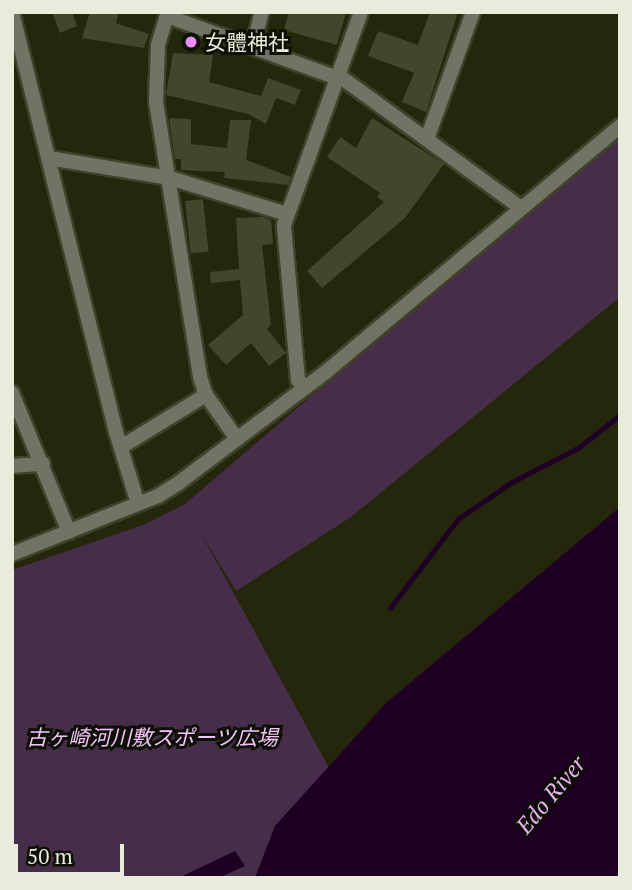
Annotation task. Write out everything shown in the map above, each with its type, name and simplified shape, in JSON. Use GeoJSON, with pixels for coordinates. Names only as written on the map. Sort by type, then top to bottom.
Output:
{"type":"FeatureCollection","features":[{"type":"Feature","properties":{"kind":"street"},"geometry":{"type":"LineString","coordinates":[[12,12],[121,447],[138,504]]}},
{"type":"Feature","properties":{"kind":"street"},"geometry":{"type":"LineString","coordinates":[[253,45],[262,12]]}},
{"type":"Feature","properties":{"kind":"street"},"geometry":{"type":"LineString","coordinates":[[304,388],[298,380],[286,214],[361,12]]}},
{"type":"Feature","properties":{"kind":"street"},"geometry":{"type":"LineString","coordinates":[[427,139],[473,12]]}},
{"type":"Feature","properties":{"kind":"street"},"geometry":{"type":"LineString","coordinates":[[237,439],[206,395],[170,178],[155,77],[167,14],[337,76],[521,208]]}},
{"type":"Feature","properties":{"kind":"street"},"geometry":{"type":"LineString","coordinates":[[12,554],[138,504],[180,482],[304,388],[620,125]]}},
{"type":"Feature","properties":{"kind":"street"},"geometry":{"type":"LineString","coordinates":[[49,158],[170,178],[286,214]]}},
{"type":"Feature","properties":{"kind":"street"},"geometry":{"type":"LineString","coordinates":[[12,393],[69,532]]}},
{"type":"Feature","properties":{"kind":"street"},"geometry":{"type":"LineString","coordinates":[[121,447],[206,395]]}},
{"type":"Feature","properties":{"kind":"street"},"geometry":{"type":"LineString","coordinates":[[12,466],[43,464]]}},
{"type":"Feature","properties":{"kind":"green space","name":"古ヶ崎河川敷スポーツ広場"},"geometry":{"type":"Polygon","coordinates":[[[620,132],[620,297],[351,517],[236,591],[199,530],[329,768],[275,826],[255,878],[12,878],[12,570],[143,525],[185,504],[620,132]]]}},
{"type":"Feature","properties":{"kind":"water","name":"Edo River"},"geometry":{"type":"Polygon","coordinates":[[[620,507],[620,878],[255,878],[275,826],[386,703],[620,507]]]}},
{"type":"Feature","properties":{"kind":"water"},"geometry":{"type":"Polygon","coordinates":[[[235,851],[245,866],[218,878],[178,878],[235,851]]]}},
{"type":"Feature","properties":{"kind":"building"},"geometry":{"type":"Polygon","coordinates":[[[52,12],[72,12],[77,26],[60,33],[52,12]]]}},
{"type":"Feature","properties":{"kind":"building"},"geometry":{"type":"Polygon","coordinates":[[[90,12],[119,12],[116,23],[149,34],[144,48],[82,38],[90,12]]]}},
{"type":"Feature","properties":{"kind":"building"},"geometry":{"type":"Polygon","coordinates":[[[289,12],[346,12],[337,45],[284,30],[289,12]]]}},
{"type":"Feature","properties":{"kind":"building"},"geometry":{"type":"Polygon","coordinates":[[[430,12],[458,12],[426,112],[402,102],[414,73],[368,56],[378,31],[418,45],[430,12]]]}},
{"type":"Feature","properties":{"kind":"building"},"geometry":{"type":"Polygon","coordinates":[[[173,53],[213,55],[209,82],[261,96],[268,78],[301,90],[295,105],[276,98],[266,124],[248,114],[166,95],[173,53]]]}},
{"type":"Feature","properties":{"kind":"building"},"geometry":{"type":"Polygon","coordinates":[[[169,118],[191,119],[191,144],[227,148],[230,120],[251,120],[246,160],[291,177],[288,185],[224,178],[225,172],[181,170],[181,159],[175,159],[169,118]]]}},
{"type":"Feature","properties":{"kind":"building"},"geometry":{"type":"Polygon","coordinates":[[[372,118],[444,164],[405,218],[322,288],[307,271],[384,202],[377,197],[380,193],[327,157],[340,137],[356,148],[372,118]]]}},
{"type":"Feature","properties":{"kind":"building"},"geometry":{"type":"Polygon","coordinates":[[[203,199],[209,252],[191,254],[185,201],[203,199]]]}},
{"type":"Feature","properties":{"kind":"building"},"geometry":{"type":"Polygon","coordinates":[[[263,217],[271,220],[273,244],[262,245],[271,325],[267,329],[286,353],[269,366],[251,343],[226,365],[208,345],[243,315],[240,280],[211,283],[210,272],[239,269],[236,218],[263,217]]]}},
{"type":"Feature","properties":{"kind":"waterway"},"geometry":{"type":"LineString","coordinates":[[390,608],[458,519],[512,482],[578,448],[620,415]]}},
{"type":"Feature","properties":{"kind":"place","name":"女體神社"},"geometry":{"type":"Point","coordinates":[191,42]}}]}
